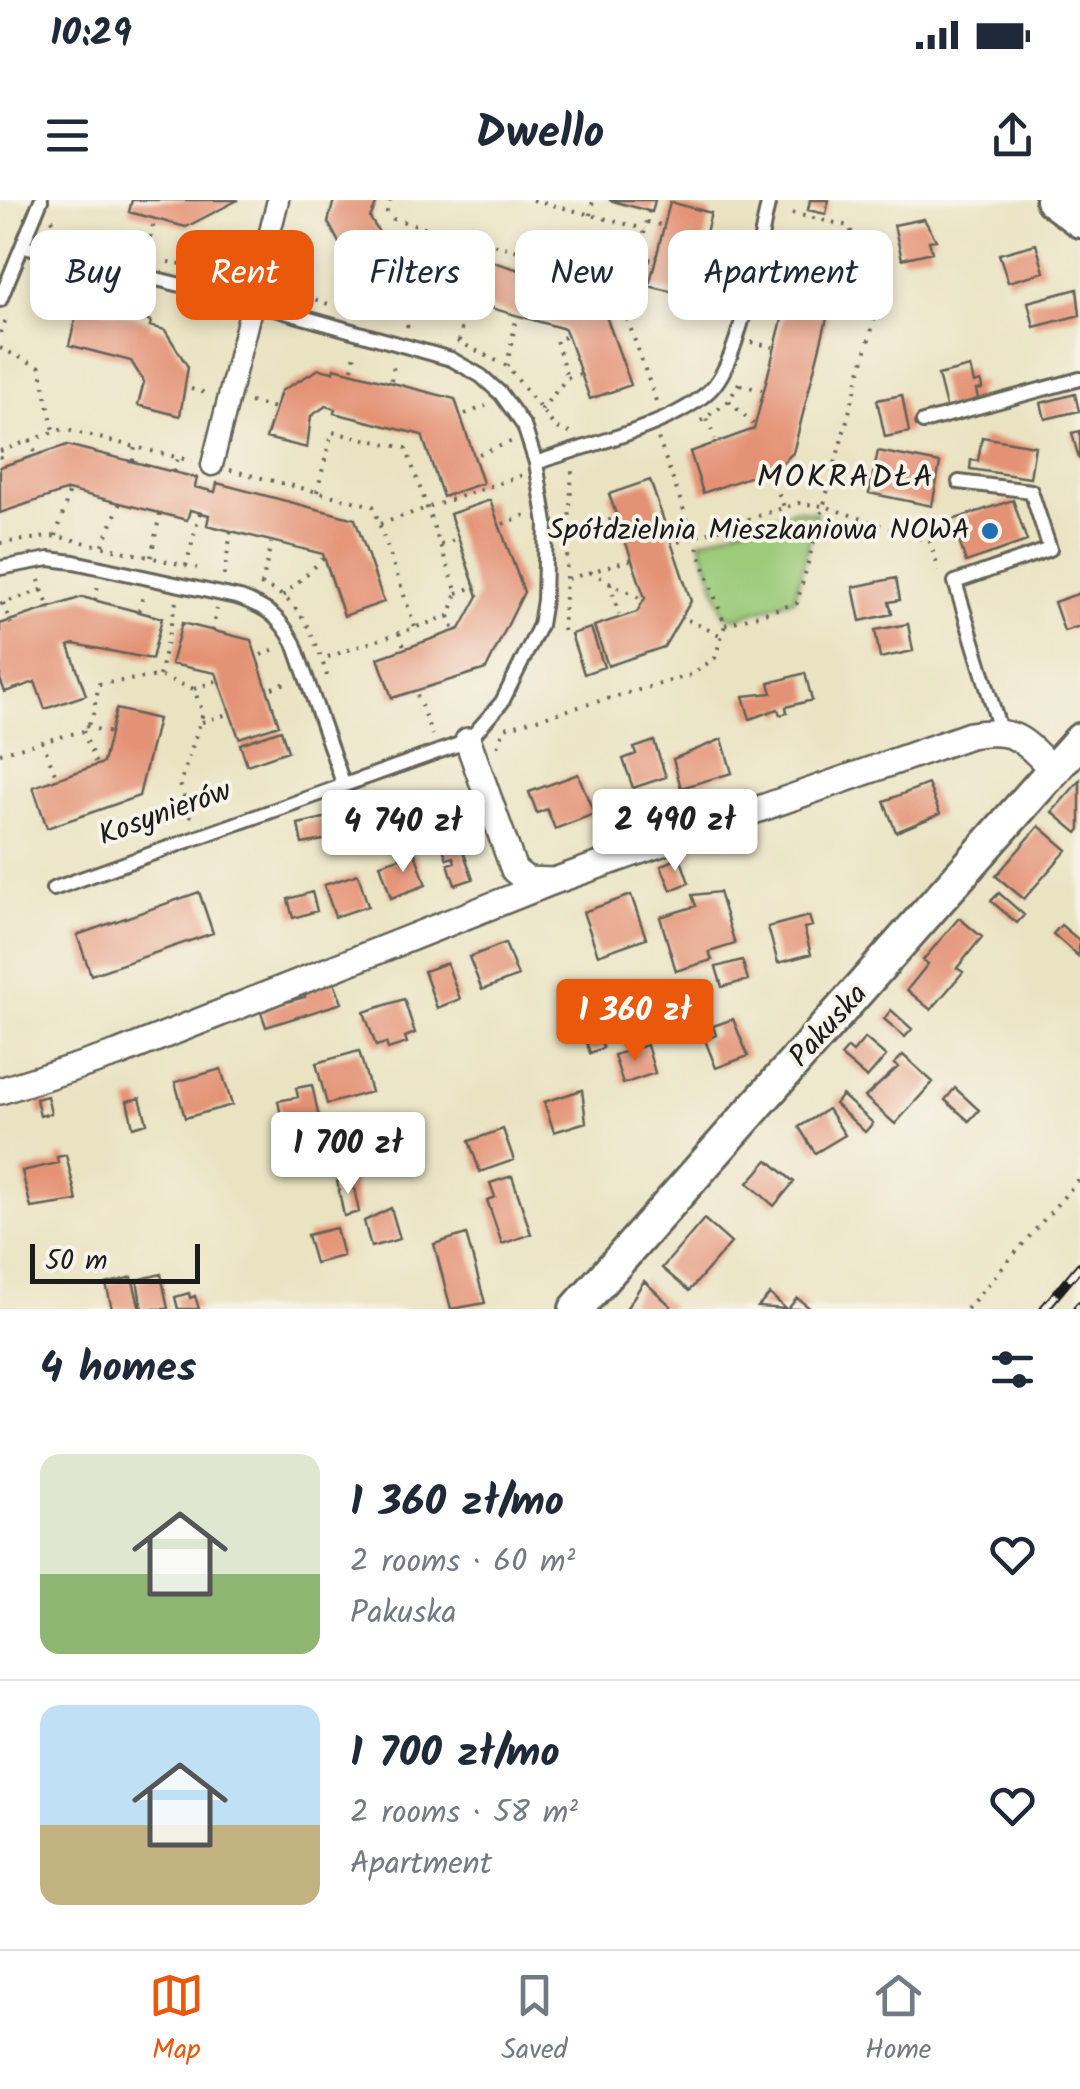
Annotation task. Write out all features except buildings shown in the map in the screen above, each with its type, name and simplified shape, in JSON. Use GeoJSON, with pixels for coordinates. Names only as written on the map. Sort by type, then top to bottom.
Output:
{"type":"FeatureCollection","features":[{"type":"Feature","properties":{"kind":"street"},"geometry":{"type":"LineString","coordinates":[[271,230],[278,200]]}},
{"type":"Feature","properties":{"kind":"street"},"geometry":{"type":"LineString","coordinates":[[1052,200],[1080,221]]}},
{"type":"Feature","properties":{"kind":"street"},"geometry":{"type":"LineString","coordinates":[[212,466],[249,320]]}},
{"type":"Feature","properties":{"kind":"street"},"geometry":{"type":"LineString","coordinates":[[0,1091],[117,1054],[554,881],[970,735],[1000,730],[1023,739],[1054,771]]}},
{"type":"Feature","properties":{"kind":"street","name":"Pakuska"},"geometry":{"type":"LineString","coordinates":[[576,1309],[1080,740]]}},
{"type":"Feature","properties":{"kind":"street"},"geometry":{"type":"LineString","coordinates":[[468,741],[514,870],[528,880],[554,881]]}},
{"type":"Feature","properties":{"kind":"lane"},"geometry":{"type":"LineString","coordinates":[[531,468],[678,412],[712,389],[730,360],[768,200]]}},
{"type":"Feature","properties":{"kind":"lane"},"geometry":{"type":"LineString","coordinates":[[0,300],[47,203]]}},
{"type":"Feature","properties":{"kind":"lane"},"geometry":{"type":"LineString","coordinates":[[24,246],[176,284]]}},
{"type":"Feature","properties":{"kind":"lane"},"geometry":{"type":"LineString","coordinates":[[312,320],[451,360],[482,376],[524,426],[546,523],[540,625],[502,702],[468,741]]}},
{"type":"Feature","properties":{"kind":"lane"},"geometry":{"type":"LineString","coordinates":[[922,422],[1080,379]]}},
{"type":"Feature","properties":{"kind":"lane"},"geometry":{"type":"LineString","coordinates":[[959,482],[1030,491],[1050,550],[955,582],[1000,730]]}},
{"type":"Feature","properties":{"kind":"lane"},"geometry":{"type":"LineString","coordinates":[[0,568],[49,559],[74,562],[240,598],[282,621],[342,783]]}},
{"type":"Feature","properties":{"kind":"lane","name":"Kosynierów"},"geometry":{"type":"LineString","coordinates":[[53,889],[468,741]]}},
{"type":"Feature","properties":{"kind":"path"},"geometry":{"type":"LineString","coordinates":[[390,200],[386,212],[393,219],[515,250]]}},
{"type":"Feature","properties":{"kind":"path"},"geometry":{"type":"LineString","coordinates":[[534,200],[646,229],[650,211]]}},
{"type":"Feature","properties":{"kind":"path"},"geometry":{"type":"LineString","coordinates":[[590,215],[593,200]]}},
{"type":"Feature","properties":{"kind":"path"},"geometry":{"type":"LineString","coordinates":[[47,203],[59,230]]}},
{"type":"Feature","properties":{"kind":"path"},"geometry":{"type":"LineString","coordinates":[[725,625],[797,603],[879,303],[849,226],[786,212]]}},
{"type":"Feature","properties":{"kind":"path"},"geometry":{"type":"LineString","coordinates":[[152,230],[154,222]]}},
{"type":"Feature","properties":{"kind":"path"},"geometry":{"type":"LineString","coordinates":[[647,222],[665,226]]}},
{"type":"Feature","properties":{"kind":"path"},"geometry":{"type":"LineString","coordinates":[[648,258],[656,260]]}},
{"type":"Feature","properties":{"kind":"path"},"geometry":{"type":"LineString","coordinates":[[0,332],[7,316]]}},
{"type":"Feature","properties":{"kind":"path"},"geometry":{"type":"LineString","coordinates":[[390,323],[407,327],[408,320]]}},
{"type":"Feature","properties":{"kind":"path"},"geometry":{"type":"LineString","coordinates":[[459,341],[463,320]]}},
{"type":"Feature","properties":{"kind":"path"},"geometry":{"type":"LineString","coordinates":[[508,366],[516,320]]}},
{"type":"Feature","properties":{"kind":"path"},"geometry":{"type":"LineString","coordinates":[[628,320],[658,406]]}},
{"type":"Feature","properties":{"kind":"path"},"geometry":{"type":"LineString","coordinates":[[442,336],[508,366],[555,426],[579,434]]}},
{"type":"Feature","properties":{"kind":"path"},"geometry":{"type":"LineString","coordinates":[[565,337],[556,340],[567,378]]}},
{"type":"Feature","properties":{"kind":"path"},"geometry":{"type":"LineString","coordinates":[[751,342],[773,348]]}},
{"type":"Feature","properties":{"kind":"path"},"geometry":{"type":"LineString","coordinates":[[352,369],[358,344],[370,348]]}},
{"type":"Feature","properties":{"kind":"path"},"geometry":{"type":"LineString","coordinates":[[0,348],[40,367],[54,432]]}},
{"type":"Feature","properties":{"kind":"path"},"geometry":{"type":"LineString","coordinates":[[383,352],[396,355],[391,380]]}},
{"type":"Feature","properties":{"kind":"path"},"geometry":{"type":"LineString","coordinates":[[540,410],[567,378],[580,374]]}},
{"type":"Feature","properties":{"kind":"path"},"geometry":{"type":"LineString","coordinates":[[740,385],[762,390]]}},
{"type":"Feature","properties":{"kind":"path"},"geometry":{"type":"LineString","coordinates":[[728,401],[753,424]]}},
{"type":"Feature","properties":{"kind":"path"},"geometry":{"type":"LineString","coordinates":[[465,414],[495,403]]}},
{"type":"Feature","properties":{"kind":"path"},"geometry":{"type":"LineString","coordinates":[[707,418],[715,439]]}},
{"type":"Feature","properties":{"kind":"path"},"geometry":{"type":"LineString","coordinates":[[479,454],[518,439],[512,428]]}},
{"type":"Feature","properties":{"kind":"path"},"geometry":{"type":"LineString","coordinates":[[4,466],[0,453],[63,429],[372,506],[415,627]]}},
{"type":"Feature","properties":{"kind":"path"},"geometry":{"type":"LineString","coordinates":[[316,494],[332,432],[406,448],[457,593],[448,616],[454,632]]}},
{"type":"Feature","properties":{"kind":"path"},"geometry":{"type":"LineString","coordinates":[[494,754],[506,728],[691,675],[714,658],[725,625],[658,438]]}},
{"type":"Feature","properties":{"kind":"path"},"geometry":{"type":"LineString","coordinates":[[30,440],[36,455]]}},
{"type":"Feature","properties":{"kind":"path"},"geometry":{"type":"LineString","coordinates":[[133,461],[135,447]]}},
{"type":"Feature","properties":{"kind":"path"},"geometry":{"type":"LineString","coordinates":[[174,472],[178,457]]}},
{"type":"Feature","properties":{"kind":"path"},"geometry":{"type":"LineString","coordinates":[[380,524],[531,468]]}},
{"type":"Feature","properties":{"kind":"path"},"geometry":{"type":"LineString","coordinates":[[771,474],[784,507]]}},
{"type":"Feature","properties":{"kind":"path"},"geometry":{"type":"LineString","coordinates":[[56,536],[70,493]]}},
{"type":"Feature","properties":{"kind":"path"},"geometry":{"type":"LineString","coordinates":[[678,542],[798,502],[824,506],[930,542],[941,577]]}},
{"type":"Feature","properties":{"kind":"path"},"geometry":{"type":"LineString","coordinates":[[103,545],[120,503]]}},
{"type":"Feature","properties":{"kind":"path"},"geometry":{"type":"LineString","coordinates":[[151,557],[160,513]]}},
{"type":"Feature","properties":{"kind":"path"},"geometry":{"type":"LineString","coordinates":[[186,566],[200,513]]}},
{"type":"Feature","properties":{"kind":"path"},"geometry":{"type":"LineString","coordinates":[[502,524],[532,513],[534,530]]}},
{"type":"Feature","properties":{"kind":"path"},"geometry":{"type":"LineString","coordinates":[[568,532],[618,518]]}},
{"type":"Feature","properties":{"kind":"path"},"geometry":{"type":"LineString","coordinates":[[232,532],[224,575],[236,578]]}},
{"type":"Feature","properties":{"kind":"path"},"geometry":{"type":"LineString","coordinates":[[0,543],[56,536],[205,570]]}},
{"type":"Feature","properties":{"kind":"path"},"geometry":{"type":"LineString","coordinates":[[441,545],[459,538]]}},
{"type":"Feature","properties":{"kind":"path"},"geometry":{"type":"LineString","coordinates":[[262,586],[272,543]]}},
{"type":"Feature","properties":{"kind":"path"},"geometry":{"type":"LineString","coordinates":[[283,596],[324,558]]}},
{"type":"Feature","properties":{"kind":"path"},"geometry":{"type":"LineString","coordinates":[[568,579],[633,559]]}},
{"type":"Feature","properties":{"kind":"path"},"geometry":{"type":"LineString","coordinates":[[43,572],[39,580],[50,610]]}},
{"type":"Feature","properties":{"kind":"path"},"geometry":{"type":"LineString","coordinates":[[590,572],[643,600]]}},
{"type":"Feature","properties":{"kind":"path"},"geometry":{"type":"LineString","coordinates":[[95,600],[100,576]]}},
{"type":"Feature","properties":{"kind":"path"},"geometry":{"type":"LineString","coordinates":[[248,581],[283,596],[310,630],[332,694]]}},
{"type":"Feature","properties":{"kind":"path"},"geometry":{"type":"LineString","coordinates":[[610,582],[619,614]]}},
{"type":"Feature","properties":{"kind":"path"},"geometry":{"type":"LineString","coordinates":[[139,611],[145,586]]}},
{"type":"Feature","properties":{"kind":"path"},"geometry":{"type":"LineString","coordinates":[[457,593],[476,586]]}},
{"type":"Feature","properties":{"kind":"path"},"geometry":{"type":"LineString","coordinates":[[11,624],[2,604],[42,590]]}},
{"type":"Feature","properties":{"kind":"path"},"geometry":{"type":"LineString","coordinates":[[159,676],[178,594]]}},
{"type":"Feature","properties":{"kind":"path"},"geometry":{"type":"LineString","coordinates":[[212,631],[218,604]]}},
{"type":"Feature","properties":{"kind":"path"},"geometry":{"type":"LineString","coordinates":[[322,660],[448,616]]}},
{"type":"Feature","properties":{"kind":"path"},"geometry":{"type":"LineString","coordinates":[[688,620],[724,637]]}},
{"type":"Feature","properties":{"kind":"path"},"geometry":{"type":"LineString","coordinates":[[399,632],[405,648]]}},
{"type":"Feature","properties":{"kind":"path"},"geometry":{"type":"LineString","coordinates":[[261,655],[284,646]]}},
{"type":"Feature","properties":{"kind":"path"},"geometry":{"type":"LineString","coordinates":[[84,729],[92,719],[99,684],[159,676],[194,689],[218,680]]}},
{"type":"Feature","properties":{"kind":"path"},"geometry":{"type":"LineString","coordinates":[[272,688],[295,679],[300,695]]}},
{"type":"Feature","properties":{"kind":"path"},"geometry":{"type":"LineString","coordinates":[[194,689],[203,713],[180,784],[190,819],[202,822]]}},
{"type":"Feature","properties":{"kind":"path"},"geometry":{"type":"LineString","coordinates":[[417,694],[433,740]]}},
{"type":"Feature","properties":{"kind":"path"},"geometry":{"type":"LineString","coordinates":[[200,723],[231,713]]}},
{"type":"Feature","properties":{"kind":"path"},"geometry":{"type":"LineString","coordinates":[[84,729],[96,764]]}},
{"type":"Feature","properties":{"kind":"path"},"geometry":{"type":"LineString","coordinates":[[0,753],[84,729],[110,733]]}},
{"type":"Feature","properties":{"kind":"path"},"geometry":{"type":"LineString","coordinates":[[42,741],[57,778]]}},
{"type":"Feature","properties":{"kind":"path"},"geometry":{"type":"LineString","coordinates":[[967,1309],[1080,1178]]}},
{"type":"Feature","properties":{"kind":"green space"},"geometry":{"type":"Polygon","coordinates":[[[796,509],[817,513],[794,599],[737,618],[724,615],[700,541],[796,509]]]}},
{"type":"Feature","properties":{"kind":"railway"},"geometry":{"type":"LineString","coordinates":[[1044,1309],[1080,1266]]}},
{"type":"Feature","properties":{"kind":"railway"},"geometry":{"type":"LineString","coordinates":[[1077,1309],[1080,1305]]}},
{"type":"Feature","properties":{"kind":"place","name":"Spółdzielnia Mieszkaniowa NOWA"},"geometry":{"type":"Point","coordinates":[990,531]}},
{"type":"Feature","properties":{"kind":"district","name":"MOKRADŁA"},"geometry":{"type":"Point","coordinates":[846,478]}}]}
